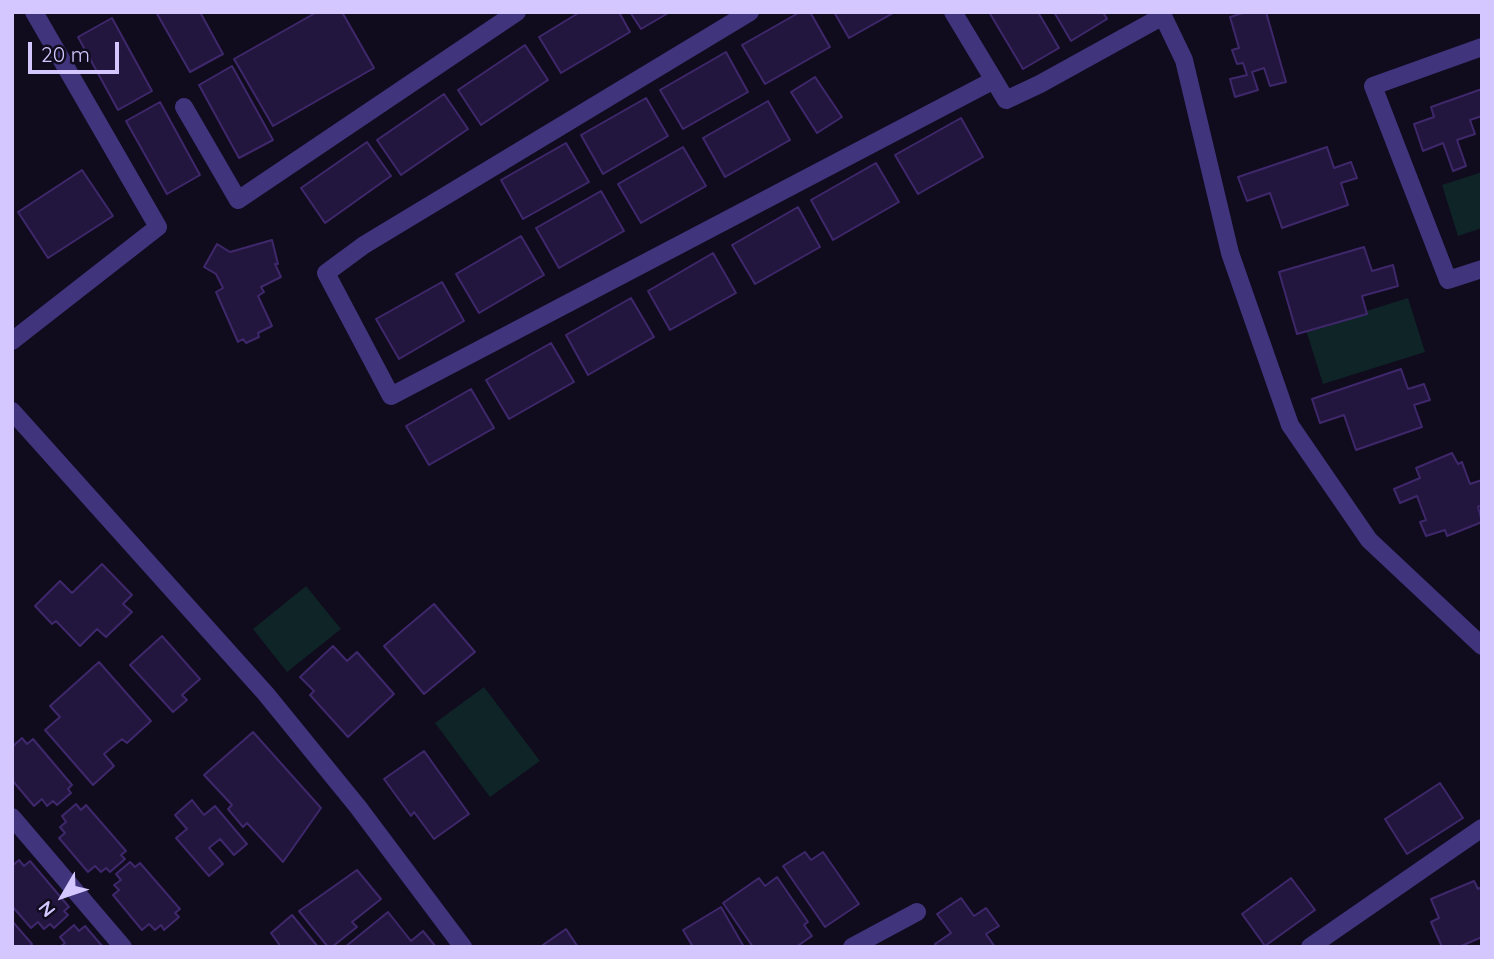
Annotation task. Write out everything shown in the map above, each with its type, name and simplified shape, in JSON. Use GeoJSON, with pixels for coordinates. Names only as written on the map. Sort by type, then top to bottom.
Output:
{"type":"FeatureCollection","features":[{"type":"Feature","properties":{"kind":"street"},"geometry":{"type":"LineString","coordinates":[[12,341],[158,227],[34,12]]}},
{"type":"Feature","properties":{"kind":"street"},"geometry":{"type":"LineString","coordinates":[[184,107],[238,200],[517,12]]}},
{"type":"Feature","properties":{"kind":"street"},"geometry":{"type":"LineString","coordinates":[[750,12],[363,245],[327,273],[391,396],[994,80]]}},
{"type":"Feature","properties":{"kind":"street"},"geometry":{"type":"LineString","coordinates":[[953,12],[1006,100],[1040,84],[1162,14],[1184,60],[1230,253],[1290,425],[1369,540],[1482,646]]}},
{"type":"Feature","properties":{"kind":"street"},"geometry":{"type":"LineString","coordinates":[[1482,47],[1373,86],[1448,280],[1482,269]]}},
{"type":"Feature","properties":{"kind":"street"},"geometry":{"type":"LineString","coordinates":[[12,411],[266,694],[358,807],[463,947]]}},
{"type":"Feature","properties":{"kind":"street"},"geometry":{"type":"LineString","coordinates":[[12,817],[123,947]]}},
{"type":"Feature","properties":{"kind":"street"},"geometry":{"type":"LineString","coordinates":[[1317,945],[1482,828]]}},
{"type":"Feature","properties":{"kind":"street"},"geometry":{"type":"LineString","coordinates":[[852,947],[917,912]]}},
{"type":"Feature","properties":{"kind":"green space"},"geometry":{"type":"Polygon","coordinates":[[[1482,172],[1482,228],[1458,236],[1442,185],[1482,172]]]}},
{"type":"Feature","properties":{"kind":"green space"},"geometry":{"type":"Polygon","coordinates":[[[1408,298],[1425,352],[1323,384],[1306,330],[1408,298]]]}},
{"type":"Feature","properties":{"kind":"green space"},"geometry":{"type":"Polygon","coordinates":[[[306,586],[341,629],[287,672],[253,629],[306,586]]]}},
{"type":"Feature","properties":{"kind":"green space"},"geometry":{"type":"Polygon","coordinates":[[[484,687],[540,761],[490,797],[435,723],[484,687]]]}},
{"type":"Feature","properties":{"kind":"building"},"geometry":{"type":"Polygon","coordinates":[[[156,12],[200,12],[223,54],[190,72],[156,12]]]}},
{"type":"Feature","properties":{"kind":"building"},"geometry":{"type":"Polygon","coordinates":[[[317,12],[342,12],[374,68],[273,126],[234,59],[317,12]]]}},
{"type":"Feature","properties":{"kind":"building"},"geometry":{"type":"Polygon","coordinates":[[[580,12],[619,12],[630,32],[561,73],[539,37],[580,12]]]}},
{"type":"Feature","properties":{"kind":"building"},"geometry":{"type":"Polygon","coordinates":[[[630,12],[670,12],[641,29],[630,12]]]}},
{"type":"Feature","properties":{"kind":"building"},"geometry":{"type":"Polygon","coordinates":[[[800,12],[810,12],[830,47],[765,84],[742,45],[800,12]]]}},
{"type":"Feature","properties":{"kind":"building"},"geometry":{"type":"Polygon","coordinates":[[[834,12],[895,12],[849,38],[834,12]]]}},
{"type":"Feature","properties":{"kind":"building"},"geometry":{"type":"Polygon","coordinates":[[[989,12],[1038,12],[1059,48],[1023,69],[989,12]]]}},
{"type":"Feature","properties":{"kind":"building"},"geometry":{"type":"Polygon","coordinates":[[[1054,12],[1103,12],[1107,19],[1071,41],[1054,12]]]}},
{"type":"Feature","properties":{"kind":"building"},"geometry":{"type":"Polygon","coordinates":[[[1246,12],[1266,12],[1286,82],[1270,86],[1264,68],[1252,72],[1258,90],[1235,97],[1230,79],[1247,75],[1243,63],[1237,64],[1232,50],[1239,48],[1230,17],[1246,12]]]}},
{"type":"Feature","properties":{"kind":"building"},"geometry":{"type":"Polygon","coordinates":[[[112,18],[152,91],[118,110],[78,37],[112,18]]]}},
{"type":"Feature","properties":{"kind":"building"},"geometry":{"type":"Polygon","coordinates":[[[525,45],[548,80],[481,125],[458,90],[525,45]]]}},
{"type":"Feature","properties":{"kind":"building"},"geometry":{"type":"Polygon","coordinates":[[[726,52],[748,92],[683,129],[660,90],[726,52]]]}},
{"type":"Feature","properties":{"kind":"building"},"geometry":{"type":"Polygon","coordinates":[[[232,66],[273,140],[239,158],[199,85],[232,66]]]}},
{"type":"Feature","properties":{"kind":"building"},"geometry":{"type":"Polygon","coordinates":[[[815,77],[842,117],[817,133],[791,92],[815,77]]]}},
{"type":"Feature","properties":{"kind":"building"},"geometry":{"type":"Polygon","coordinates":[[[1482,89],[1482,116],[1470,120],[1475,134],[1457,140],[1466,166],[1453,171],[1443,143],[1423,151],[1414,124],[1434,117],[1431,107],[1482,89]]]}},
{"type":"Feature","properties":{"kind":"building"},"geometry":{"type":"Polygon","coordinates":[[[444,94],[468,129],[401,175],[377,140],[444,94]]]}},
{"type":"Feature","properties":{"kind":"building"},"geometry":{"type":"Polygon","coordinates":[[[646,98],[668,136],[603,174],[581,135],[646,98]]]}},
{"type":"Feature","properties":{"kind":"building"},"geometry":{"type":"Polygon","coordinates":[[[768,101],[790,140],[725,177],[703,138],[768,101]]]}},
{"type":"Feature","properties":{"kind":"building"},"geometry":{"type":"Polygon","coordinates":[[[160,102],[200,175],[167,194],[126,121],[160,102]]]}},
{"type":"Feature","properties":{"kind":"building"},"geometry":{"type":"Polygon","coordinates":[[[961,118],[983,157],[918,194],[895,155],[961,118]]]}},
{"type":"Feature","properties":{"kind":"building"},"geometry":{"type":"Polygon","coordinates":[[[367,142],[391,176],[325,223],[301,188],[367,142]]]}},
{"type":"Feature","properties":{"kind":"building"},"geometry":{"type":"Polygon","coordinates":[[[566,143],[589,182],[523,219],[501,180],[566,143]]]}},
{"type":"Feature","properties":{"kind":"building"},"geometry":{"type":"Polygon","coordinates":[[[683,147],[706,186],[641,223],[618,184],[683,147]]]}},
{"type":"Feature","properties":{"kind":"building"},"geometry":{"type":"Polygon","coordinates":[[[1327,147],[1334,168],[1351,162],[1357,178],[1341,183],[1348,205],[1282,228],[1270,193],[1247,201],[1238,177],[1327,147]]]}},
{"type":"Feature","properties":{"kind":"building"},"geometry":{"type":"Polygon","coordinates":[[[876,163],[899,202],[833,240],[811,200],[876,163]]]}},
{"type":"Feature","properties":{"kind":"building"},"geometry":{"type":"Polygon","coordinates":[[[82,170],[113,216],[48,258],[18,212],[82,170]]]}},
{"type":"Feature","properties":{"kind":"building"},"geometry":{"type":"Polygon","coordinates":[[[601,191],[624,231],[559,268],[536,228],[601,191]]]}},
{"type":"Feature","properties":{"kind":"building"},"geometry":{"type":"Polygon","coordinates":[[[798,207],[820,247],[755,284],[732,245],[798,207]]]}},
{"type":"Feature","properties":{"kind":"building"},"geometry":{"type":"Polygon","coordinates":[[[521,236],[544,275],[479,313],[456,274],[521,236]]]}},
{"type":"Feature","properties":{"kind":"building"},"geometry":{"type":"Polygon","coordinates":[[[272,240],[278,264],[275,264],[281,277],[261,287],[264,292],[258,296],[272,326],[258,333],[259,337],[246,343],[243,339],[238,342],[216,292],[223,288],[216,274],[204,267],[217,244],[230,252],[272,240]]]}},
{"type":"Feature","properties":{"kind":"building"},"geometry":{"type":"Polygon","coordinates":[[[1364,247],[1372,271],[1393,265],[1398,286],[1362,296],[1367,314],[1297,334],[1279,272],[1364,247]]]}},
{"type":"Feature","properties":{"kind":"building"},"geometry":{"type":"Polygon","coordinates":[[[713,253],[736,293],[670,330],[648,291],[713,253]]]}},
{"type":"Feature","properties":{"kind":"building"},"geometry":{"type":"Polygon","coordinates":[[[442,282],[464,321],[399,359],[376,319],[442,282]]]}},
{"type":"Feature","properties":{"kind":"building"},"geometry":{"type":"Polygon","coordinates":[[[631,298],[654,337],[588,375],[566,335],[631,298]]]}},
{"type":"Feature","properties":{"kind":"building"},"geometry":{"type":"Polygon","coordinates":[[[551,343],[574,382],[509,419],[486,380],[551,343]]]}},
{"type":"Feature","properties":{"kind":"building"},"geometry":{"type":"Polygon","coordinates":[[[1401,369],[1408,389],[1424,384],[1430,400],[1414,405],[1422,427],[1356,450],[1344,415],[1320,423],[1312,399],[1401,369]]]}},
{"type":"Feature","properties":{"kind":"building"},"geometry":{"type":"Polygon","coordinates":[[[471,389],[494,428],[429,465],[406,426],[471,389]]]}},
{"type":"Feature","properties":{"kind":"building"},"geometry":{"type":"Polygon","coordinates":[[[1452,453],[1458,464],[1462,462],[1470,484],[1482,480],[1482,505],[1478,507],[1482,522],[1447,536],[1445,530],[1426,536],[1420,522],[1426,520],[1417,496],[1400,503],[1394,489],[1420,478],[1416,468],[1452,453]]]}},
{"type":"Feature","properties":{"kind":"building"},"geometry":{"type":"Polygon","coordinates":[[[102,564],[132,595],[123,604],[132,612],[106,637],[97,629],[80,646],[56,621],[52,624],[35,606],[60,581],[72,593],[102,564]]]}},
{"type":"Feature","properties":{"kind":"building"},"geometry":{"type":"Polygon","coordinates":[[[434,604],[475,652],[424,694],[384,646],[434,604]]]}},
{"type":"Feature","properties":{"kind":"building"},"geometry":{"type":"Polygon","coordinates":[[[162,636],[200,679],[182,695],[187,700],[173,712],[130,665],[162,636]]]}},
{"type":"Feature","properties":{"kind":"building"},"geometry":{"type":"Polygon","coordinates":[[[333,646],[347,661],[357,652],[394,694],[348,737],[310,695],[314,691],[300,677],[333,646]]]}},
{"type":"Feature","properties":{"kind":"building"},"geometry":{"type":"Polygon","coordinates":[[[99,662],[151,721],[127,743],[122,739],[104,754],[114,766],[93,785],[45,730],[60,717],[50,706],[99,662]]]}},
{"type":"Feature","properties":{"kind":"building"},"geometry":{"type":"Polygon","coordinates":[[[253,732],[321,808],[283,862],[247,823],[243,827],[228,809],[232,805],[204,775],[253,732]]]}},
{"type":"Feature","properties":{"kind":"building"},"geometry":{"type":"Polygon","coordinates":[[[22,738],[27,744],[33,739],[72,785],[68,789],[71,793],[57,805],[53,801],[47,806],[42,799],[34,806],[12,780],[12,747],[22,738]]]}},
{"type":"Feature","properties":{"kind":"building"},"geometry":{"type":"Polygon","coordinates":[[[424,751],[469,814],[434,839],[414,812],[411,816],[384,779],[424,751]]]}},
{"type":"Feature","properties":{"kind":"building"},"geometry":{"type":"Polygon","coordinates":[[[1440,783],[1463,818],[1407,854],[1385,819],[1440,783]]]}},
{"type":"Feature","properties":{"kind":"building"},"geometry":{"type":"Polygon","coordinates":[[[192,800],[204,815],[215,806],[247,844],[234,855],[220,839],[209,848],[223,864],[209,876],[176,838],[187,829],[175,815],[192,800]]]}},
{"type":"Feature","properties":{"kind":"building"},"geometry":{"type":"Polygon","coordinates":[[[76,804],[81,810],[86,805],[126,851],[121,855],[125,859],[110,872],[106,868],[101,872],[95,866],[88,872],[59,838],[65,833],[60,827],[66,822],[62,816],[76,804]]]}},
{"type":"Feature","properties":{"kind":"building"},"geometry":{"type":"Polygon","coordinates":[[[805,852],[811,860],[823,852],[859,904],[825,927],[783,866],[805,852]]]}},
{"type":"Feature","properties":{"kind":"building"},"geometry":{"type":"Polygon","coordinates":[[[19,860],[24,866],[30,861],[69,907],[64,911],[68,915],[54,928],[50,924],[44,929],[38,922],[31,928],[12,906],[12,866],[19,860]]]}},
{"type":"Feature","properties":{"kind":"building"},"geometry":{"type":"Polygon","coordinates":[[[130,862],[135,867],[140,863],[180,909],[175,913],[179,917],[164,930],[161,925],[155,930],[149,924],[142,930],[113,895],[119,890],[114,885],[121,880],[116,874],[130,862]]]}},
{"type":"Feature","properties":{"kind":"building"},"geometry":{"type":"Polygon","coordinates":[[[357,870],[381,899],[352,922],[357,927],[332,947],[328,947],[299,911],[357,870]]]}},
{"type":"Feature","properties":{"kind":"building"},"geometry":{"type":"Polygon","coordinates":[[[777,877],[808,922],[804,925],[812,936],[796,947],[753,947],[723,903],[759,878],[765,886],[777,877]]]}},
{"type":"Feature","properties":{"kind":"building"},"geometry":{"type":"Polygon","coordinates":[[[1291,878],[1315,910],[1265,946],[1242,914],[1291,878]]]}},
{"type":"Feature","properties":{"kind":"building"},"geometry":{"type":"Polygon","coordinates":[[[1474,881],[1478,889],[1482,887],[1482,937],[1459,947],[1442,947],[1431,922],[1439,918],[1431,899],[1474,881]]]}},
{"type":"Feature","properties":{"kind":"building"},"geometry":{"type":"Polygon","coordinates":[[[961,898],[974,916],[986,908],[999,926],[986,934],[995,947],[937,947],[935,944],[951,933],[937,914],[961,898]]]}},
{"type":"Feature","properties":{"kind":"building"},"geometry":{"type":"Polygon","coordinates":[[[721,907],[744,947],[693,947],[683,930],[721,907]]]}},
{"type":"Feature","properties":{"kind":"building"},"geometry":{"type":"Polygon","coordinates":[[[388,912],[411,941],[423,931],[436,947],[345,947],[388,912]]]}},
{"type":"Feature","properties":{"kind":"building"},"geometry":{"type":"Polygon","coordinates":[[[292,915],[318,947],[281,947],[271,933],[292,915]]]}},
{"type":"Feature","properties":{"kind":"building"},"geometry":{"type":"Polygon","coordinates":[[[12,921],[32,944],[29,947],[12,947],[12,921]]]}},
{"type":"Feature","properties":{"kind":"building"},"geometry":{"type":"Polygon","coordinates":[[[74,925],[79,931],[85,926],[103,947],[60,947],[65,943],[60,937],[74,925]]]}},
{"type":"Feature","properties":{"kind":"building"},"geometry":{"type":"Polygon","coordinates":[[[566,929],[578,947],[540,947],[566,929]]]}}]}
